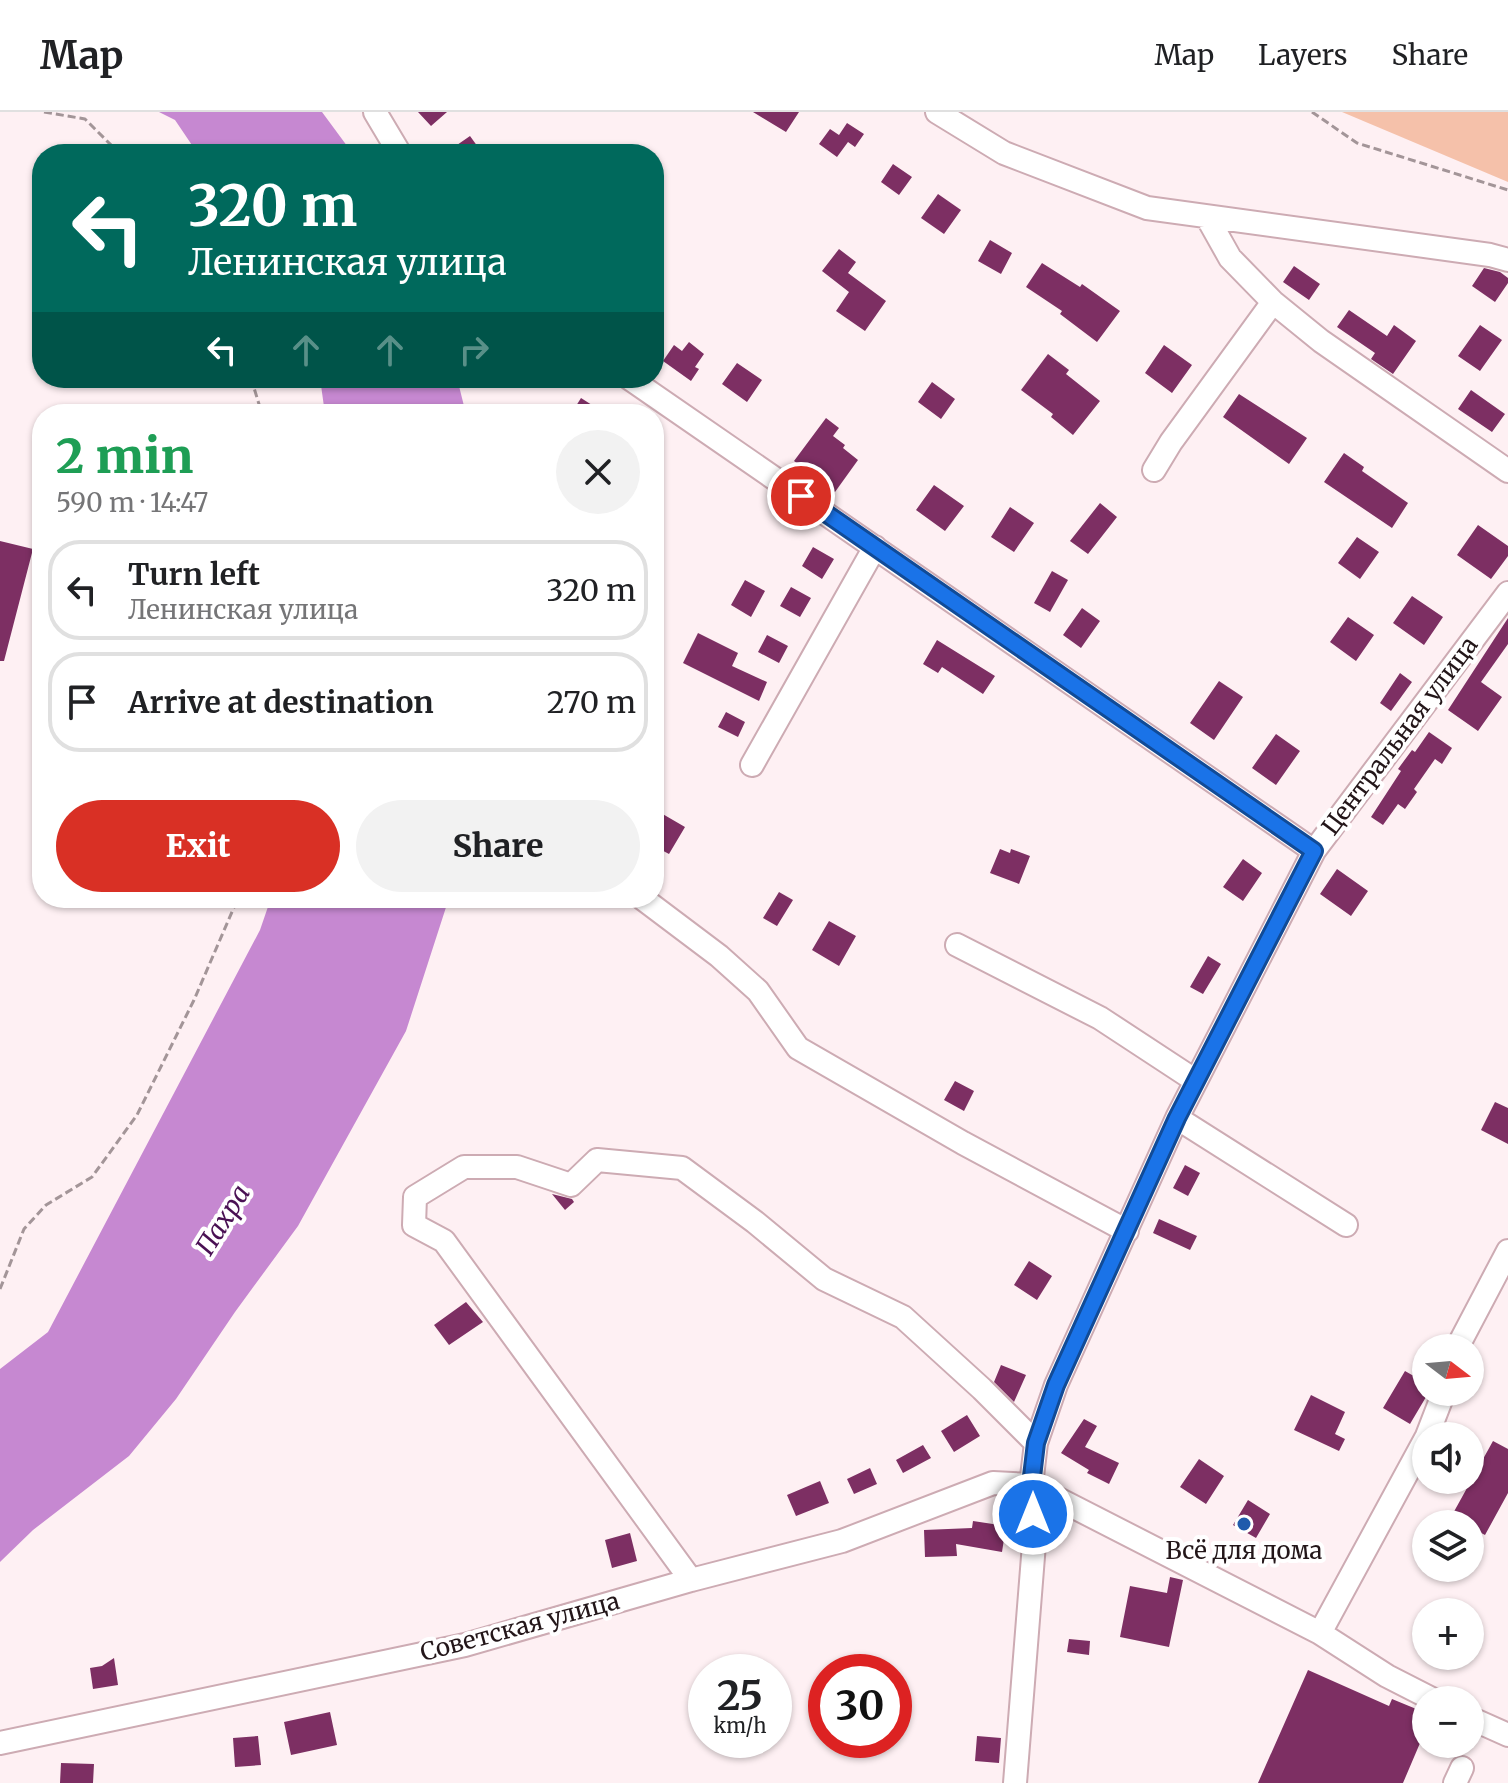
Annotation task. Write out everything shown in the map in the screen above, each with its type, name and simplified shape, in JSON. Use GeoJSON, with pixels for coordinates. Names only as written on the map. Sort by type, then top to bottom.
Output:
{"type":"FeatureCollection","features":[{"type":"Feature","properties":{"kind":"street"},"geometry":{"type":"LineString","coordinates":[[375,112],[394,144]]}},
{"type":"Feature","properties":{"kind":"street"},"geometry":{"type":"LineString","coordinates":[[937,112],[1004,153],[1147,208],[1508,260]]}},
{"type":"Feature","properties":{"kind":"street"},"geometry":{"type":"LineString","coordinates":[[1207,217],[1230,258],[1273,302],[1321,341],[1508,471]]}},
{"type":"Feature","properties":{"kind":"street"},"geometry":{"type":"LineString","coordinates":[[1154,470],[1273,302]]}},
{"type":"Feature","properties":{"kind":"street"},"geometry":{"type":"LineString","coordinates":[[644,388],[1314,851]]}},
{"type":"Feature","properties":{"kind":"street"},"geometry":{"type":"LineString","coordinates":[[752,765],[875,547]]}},
{"type":"Feature","properties":{"kind":"street","name":"Центральная улица"},"geometry":{"type":"LineString","coordinates":[[1015,1783],[1034,1544],[1031,1485],[1036,1443],[1056,1385],[1177,1118],[1314,851],[1508,593]]}},
{"type":"Feature","properties":{"kind":"street"},"geometry":{"type":"LineString","coordinates":[[655,908],[719,956],[758,991],[798,1048],[963,1143],[1127,1231]]}},
{"type":"Feature","properties":{"kind":"street"},"geometry":{"type":"LineString","coordinates":[[957,945],[1100,1018],[1196,1081]]}},
{"type":"Feature","properties":{"kind":"street"},"geometry":{"type":"LineString","coordinates":[[1177,1118],[1346,1225]]}},
{"type":"Feature","properties":{"kind":"street"},"geometry":{"type":"LineString","coordinates":[[691,1580],[444,1241],[414,1225],[415,1197],[464,1167],[517,1167],[571,1185],[597,1160],[682,1168],[755,1222],[824,1279],[903,1317],[1036,1443]]}},
{"type":"Feature","properties":{"kind":"street"},"geometry":{"type":"LineString","coordinates":[[1464,1334],[1508,1251]]}},
{"type":"Feature","properties":{"kind":"street"},"geometry":{"type":"LineString","coordinates":[[1320,1633],[1412,1468]]}},
{"type":"Feature","properties":{"kind":"street","name":"Советская улица"},"geometry":{"type":"LineString","coordinates":[[0,1743],[465,1645],[691,1580],[842,1541],[993,1483],[1031,1485]]}},
{"type":"Feature","properties":{"kind":"street"},"geometry":{"type":"LineString","coordinates":[[1031,1485],[1320,1633],[1412,1689]]}},
{"type":"Feature","properties":{"kind":"street"},"geometry":{"type":"LineString","coordinates":[[1320,1633],[1342,1618]]}},
{"type":"Feature","properties":{"kind":"street"},"geometry":{"type":"LineString","coordinates":[[1484,1723],[1506,1731]]}},
{"type":"Feature","properties":{"kind":"path"},"geometry":{"type":"LineString","coordinates":[[44,112],[85,119],[110,144]]}},
{"type":"Feature","properties":{"kind":"path"},"geometry":{"type":"LineString","coordinates":[[1312,112],[1357,143],[1508,190]]}},
{"type":"Feature","properties":{"kind":"path"},"geometry":{"type":"LineString","coordinates":[[0,1289],[24,1229],[46,1205],[92,1177],[137,1115],[194,1000],[234,908]]}},
{"type":"Feature","properties":{"kind":"shaded area"},"geometry":{"type":"Polygon","coordinates":[[[1342,112],[1508,112],[1508,182],[1342,112]]]}},
{"type":"Feature","properties":{"kind":"water"},"geometry":{"type":"Polygon","coordinates":[[[159,112],[322,112],[346,144],[191,144],[175,120],[159,112]]]}},
{"type":"Feature","properties":{"kind":"water"},"geometry":{"type":"Polygon","coordinates":[[[321,388],[460,388],[464,404],[324,404],[321,388]]]}},
{"type":"Feature","properties":{"kind":"water","name":"Пахра"},"geometry":{"type":"Polygon","coordinates":[[[268,908],[446,908],[406,1031],[298,1226],[176,1399],[129,1456],[33,1530],[0,1562],[0,1369],[48,1332],[260,930],[268,908]]]}},
{"type":"Feature","properties":{"kind":"building"},"geometry":{"type":"Polygon","coordinates":[[[418,112],[447,112],[431,126],[418,112]]]}},
{"type":"Feature","properties":{"kind":"building"},"geometry":{"type":"Polygon","coordinates":[[[753,112],[799,112],[786,132],[753,112]]]}},
{"type":"Feature","properties":{"kind":"building"},"geometry":{"type":"Polygon","coordinates":[[[847,123],[864,134],[855,147],[848,142],[837,157],[819,144],[830,129],[839,135],[847,123]]]}},
{"type":"Feature","properties":{"kind":"building"},"geometry":{"type":"Polygon","coordinates":[[[470,136],[476,144],[458,144],[470,136]]]}},
{"type":"Feature","properties":{"kind":"building"},"geometry":{"type":"Polygon","coordinates":[[[893,164],[912,177],[899,195],[881,182],[893,164]]]}},
{"type":"Feature","properties":{"kind":"building"},"geometry":{"type":"Polygon","coordinates":[[[938,194],[961,210],[944,234],[921,218],[938,194]]]}},
{"type":"Feature","properties":{"kind":"building"},"geometry":{"type":"Polygon","coordinates":[[[990,240],[1012,253],[1001,274],[978,261],[990,240]]]}},
{"type":"Feature","properties":{"kind":"building"},"geometry":{"type":"Polygon","coordinates":[[[839,249],[856,262],[848,273],[886,301],[865,331],[836,311],[849,292],[822,271],[839,249]]]}},
{"type":"Feature","properties":{"kind":"building"},"geometry":{"type":"Polygon","coordinates":[[[1042,263],[1080,287],[1082,284],[1120,311],[1097,342],[1060,314],[1062,311],[1026,287],[1042,263]]]}},
{"type":"Feature","properties":{"kind":"building"},"geometry":{"type":"Polygon","coordinates":[[[1294,266],[1320,284],[1309,300],[1283,282],[1294,266]]]}},
{"type":"Feature","properties":{"kind":"building"},"geometry":{"type":"Polygon","coordinates":[[[1484,268],[1500,272],[1508,278],[1495,302],[1472,286],[1484,268]]]}},
{"type":"Feature","properties":{"kind":"building"},"geometry":{"type":"Polygon","coordinates":[[[1349,310],[1387,336],[1394,325],[1416,341],[1393,374],[1371,359],[1375,353],[1337,327],[1349,310]]]}},
{"type":"Feature","properties":{"kind":"building"},"geometry":{"type":"Polygon","coordinates":[[[1480,325],[1502,340],[1480,371],[1458,356],[1480,325]]]}},
{"type":"Feature","properties":{"kind":"building"},"geometry":{"type":"Polygon","coordinates":[[[689,342],[704,354],[695,367],[699,369],[691,381],[664,362],[674,345],[682,351],[689,342]]]}},
{"type":"Feature","properties":{"kind":"building"},"geometry":{"type":"Polygon","coordinates":[[[1164,345],[1192,365],[1172,393],[1145,373],[1164,345]]]}},
{"type":"Feature","properties":{"kind":"building"},"geometry":{"type":"Polygon","coordinates":[[[1048,354],[1069,370],[1066,374],[1100,401],[1073,435],[1051,417],[1053,414],[1021,390],[1048,354]]]}},
{"type":"Feature","properties":{"kind":"building"},"geometry":{"type":"Polygon","coordinates":[[[737,363],[762,380],[747,402],[722,384],[737,363]]]}},
{"type":"Feature","properties":{"kind":"building"},"geometry":{"type":"Polygon","coordinates":[[[932,382],[955,399],[941,419],[918,402],[932,382]]]}},
{"type":"Feature","properties":{"kind":"building"},"geometry":{"type":"Polygon","coordinates":[[[1471,390],[1505,414],[1492,432],[1458,409],[1471,390]]]}},
{"type":"Feature","properties":{"kind":"building"},"geometry":{"type":"Polygon","coordinates":[[[1239,394],[1307,438],[1289,464],[1223,417],[1239,394]]]}},
{"type":"Feature","properties":{"kind":"building"},"geometry":{"type":"Polygon","coordinates":[[[826,418],[839,428],[833,436],[858,460],[835,492],[794,461],[826,418]]]}},
{"type":"Feature","properties":{"kind":"building"},"geometry":{"type":"Polygon","coordinates":[[[1344,453],[1364,467],[1362,471],[1408,503],[1392,528],[1324,482],[1344,453]]]}},
{"type":"Feature","properties":{"kind":"building"},"geometry":{"type":"Polygon","coordinates":[[[934,485],[964,506],[945,531],[916,510],[934,485]]]}},
{"type":"Feature","properties":{"kind":"building"},"geometry":{"type":"Polygon","coordinates":[[[1100,503],[1117,517],[1088,554],[1070,541],[1100,503]]]}},
{"type":"Feature","properties":{"kind":"building"},"geometry":{"type":"Polygon","coordinates":[[[1010,507],[1034,523],[1014,552],[991,537],[1010,507]]]}},
{"type":"Feature","properties":{"kind":"building"},"geometry":{"type":"Polygon","coordinates":[[[1478,525],[1508,546],[1508,556],[1491,579],[1457,555],[1478,525]]]}},
{"type":"Feature","properties":{"kind":"building"},"geometry":{"type":"Polygon","coordinates":[[[1357,537],[1379,552],[1360,579],[1338,563],[1357,537]]]}},
{"type":"Feature","properties":{"kind":"building"},"geometry":{"type":"Polygon","coordinates":[[[0,541],[32,549],[32,553],[4,661],[0,661],[0,541]]]}},
{"type":"Feature","properties":{"kind":"building"},"geometry":{"type":"Polygon","coordinates":[[[813,547],[834,559],[822,579],[802,566],[813,547]]]}},
{"type":"Feature","properties":{"kind":"building"},"geometry":{"type":"Polygon","coordinates":[[[1052,571],[1068,580],[1050,612],[1034,603],[1052,571]]]}},
{"type":"Feature","properties":{"kind":"building"},"geometry":{"type":"Polygon","coordinates":[[[745,580],[765,591],[751,617],[731,605],[745,580]]]}},
{"type":"Feature","properties":{"kind":"building"},"geometry":{"type":"Polygon","coordinates":[[[791,587],[811,598],[800,617],[780,606],[791,587]]]}},
{"type":"Feature","properties":{"kind":"building"},"geometry":{"type":"Polygon","coordinates":[[[1412,596],[1443,617],[1424,645],[1393,623],[1412,596]]]}},
{"type":"Feature","properties":{"kind":"building"},"geometry":{"type":"Polygon","coordinates":[[[1082,608],[1100,621],[1081,648],[1063,635],[1082,608]]]}},
{"type":"Feature","properties":{"kind":"building"},"geometry":{"type":"Polygon","coordinates":[[[1348,617],[1374,635],[1356,661],[1330,642],[1348,617]]]}},
{"type":"Feature","properties":{"kind":"building"},"geometry":{"type":"Polygon","coordinates":[[[1508,618],[1508,644],[1481,682],[1502,697],[1478,731],[1448,710],[1508,618]]]}},
{"type":"Feature","properties":{"kind":"building"},"geometry":{"type":"Polygon","coordinates":[[[698,633],[738,653],[732,666],[767,682],[759,701],[683,663],[698,633]]]}},
{"type":"Feature","properties":{"kind":"building"},"geometry":{"type":"Polygon","coordinates":[[[767,635],[788,646],[779,663],[758,652],[767,635]]]}},
{"type":"Feature","properties":{"kind":"building"},"geometry":{"type":"Polygon","coordinates":[[[937,640],[995,676],[983,694],[942,667],[938,673],[923,664],[937,640]]]}},
{"type":"Feature","properties":{"kind":"building"},"geometry":{"type":"Polygon","coordinates":[[[1400,673],[1412,682],[1391,711],[1380,703],[1400,673]]]}},
{"type":"Feature","properties":{"kind":"building"},"geometry":{"type":"Polygon","coordinates":[[[1219,681],[1243,697],[1214,740],[1190,723],[1219,681]]]}},
{"type":"Feature","properties":{"kind":"building"},"geometry":{"type":"Polygon","coordinates":[[[726,712],[745,722],[738,737],[718,727],[726,712]]]}},
{"type":"Feature","properties":{"kind":"building"},"geometry":{"type":"Polygon","coordinates":[[[1429,732],[1452,748],[1442,764],[1435,759],[1414,789],[1417,792],[1405,809],[1398,804],[1383,825],[1371,817],[1401,771],[1398,769],[1429,732]]]}},
{"type":"Feature","properties":{"kind":"building"},"geometry":{"type":"Polygon","coordinates":[[[1276,734],[1300,751],[1276,785],[1252,768],[1276,734]]]}},
{"type":"Feature","properties":{"kind":"building"},"geometry":{"type":"Polygon","coordinates":[[[664,815],[685,827],[669,854],[664,851],[664,815]]]}},
{"type":"Feature","properties":{"kind":"building"},"geometry":{"type":"Polygon","coordinates":[[[1000,849],[1010,853],[1011,849],[1030,856],[1019,884],[990,873],[1000,849]]]}},
{"type":"Feature","properties":{"kind":"building"},"geometry":{"type":"Polygon","coordinates":[[[1243,859],[1262,873],[1243,901],[1223,887],[1243,859]]]}},
{"type":"Feature","properties":{"kind":"building"},"geometry":{"type":"Polygon","coordinates":[[[1337,869],[1368,891],[1351,916],[1320,894],[1337,869]]]}},
{"type":"Feature","properties":{"kind":"building"},"geometry":{"type":"Polygon","coordinates":[[[779,892],[793,900],[777,926],[763,918],[779,892]]]}},
{"type":"Feature","properties":{"kind":"building"},"geometry":{"type":"Polygon","coordinates":[[[829,921],[856,936],[839,966],[812,950],[829,921]]]}},
{"type":"Feature","properties":{"kind":"building"},"geometry":{"type":"Polygon","coordinates":[[[1208,956],[1221,964],[1203,994],[1190,987],[1208,956]]]}},
{"type":"Feature","properties":{"kind":"building"},"geometry":{"type":"Polygon","coordinates":[[[955,1081],[974,1091],[964,1111],[944,1100],[955,1081]]]}},
{"type":"Feature","properties":{"kind":"building"},"geometry":{"type":"Polygon","coordinates":[[[1495,1102],[1508,1108],[1508,1144],[1481,1130],[1495,1102]]]}},
{"type":"Feature","properties":{"kind":"building"},"geometry":{"type":"Polygon","coordinates":[[[1185,1165],[1200,1173],[1188,1196],[1173,1188],[1185,1165]]]}},
{"type":"Feature","properties":{"kind":"building"},"geometry":{"type":"Polygon","coordinates":[[[552,1194],[572,1199],[574,1202],[565,1210],[552,1194]]]}},
{"type":"Feature","properties":{"kind":"building"},"geometry":{"type":"Polygon","coordinates":[[[1159,1219],[1197,1236],[1190,1250],[1153,1233],[1159,1219]]]}},
{"type":"Feature","properties":{"kind":"building"},"geometry":{"type":"Polygon","coordinates":[[[1029,1261],[1052,1276],[1037,1300],[1014,1285],[1029,1261]]]}},
{"type":"Feature","properties":{"kind":"building"},"geometry":{"type":"Polygon","coordinates":[[[466,1302],[483,1322],[449,1345],[434,1325],[466,1302]]]}},
{"type":"Feature","properties":{"kind":"building"},"geometry":{"type":"Polygon","coordinates":[[[1001,1365],[1026,1375],[1014,1402],[994,1382],[1001,1365]]]}},
{"type":"Feature","properties":{"kind":"building"},"geometry":{"type":"Polygon","coordinates":[[[1405,1371],[1412,1375],[1412,1406],[1421,1406],[1410,1424],[1383,1408],[1405,1371]]]}},
{"type":"Feature","properties":{"kind":"building"},"geometry":{"type":"Polygon","coordinates":[[[1311,1395],[1345,1412],[1335,1434],[1345,1439],[1339,1451],[1294,1430],[1311,1395]]]}},
{"type":"Feature","properties":{"kind":"building"},"geometry":{"type":"Polygon","coordinates":[[[967,1415],[980,1436],[954,1452],[941,1431],[967,1415]]]}},
{"type":"Feature","properties":{"kind":"building"},"geometry":{"type":"Polygon","coordinates":[[[1084,1419],[1097,1426],[1085,1447],[1119,1463],[1109,1484],[1087,1473],[1089,1470],[1061,1453],[1084,1419]]]}},
{"type":"Feature","properties":{"kind":"building"},"geometry":{"type":"Polygon","coordinates":[[[1493,1441],[1508,1449],[1508,1493],[1485,1535],[1484,1510],[1455,1510],[1464,1494],[1484,1494],[1484,1457],[1493,1441]]]}},
{"type":"Feature","properties":{"kind":"building"},"geometry":{"type":"Polygon","coordinates":[[[923,1445],[931,1458],[903,1473],[896,1460],[923,1445]]]}},
{"type":"Feature","properties":{"kind":"building"},"geometry":{"type":"Polygon","coordinates":[[[1199,1459],[1224,1476],[1206,1504],[1180,1487],[1199,1459]]]}},
{"type":"Feature","properties":{"kind":"building"},"geometry":{"type":"Polygon","coordinates":[[[870,1468],[877,1484],[854,1494],[847,1479],[870,1468]]]}},
{"type":"Feature","properties":{"kind":"building"},"geometry":{"type":"Polygon","coordinates":[[[820,1481],[829,1503],[796,1516],[787,1495],[820,1481]]]}},
{"type":"Feature","properties":{"kind":"building"},"geometry":{"type":"Polygon","coordinates":[[[1248,1500],[1270,1514],[1256,1538],[1233,1525],[1248,1500]]]}},
{"type":"Feature","properties":{"kind":"building"},"geometry":{"type":"Polygon","coordinates":[[[973,1521],[1006,1526],[1002,1552],[956,1544],[957,1556],[925,1557],[924,1530],[972,1528],[973,1521]]]}},
{"type":"Feature","properties":{"kind":"building"},"geometry":{"type":"Polygon","coordinates":[[[630,1533],[637,1561],[612,1568],[605,1540],[630,1533]]]}},
{"type":"Feature","properties":{"kind":"building"},"geometry":{"type":"Polygon","coordinates":[[[1170,1577],[1183,1580],[1169,1647],[1120,1637],[1130,1586],[1167,1593],[1170,1577]]]}},
{"type":"Feature","properties":{"kind":"building"},"geometry":{"type":"Polygon","coordinates":[[[1069,1639],[1090,1641],[1089,1655],[1067,1652],[1069,1639]]]}},
{"type":"Feature","properties":{"kind":"building"},"geometry":{"type":"Polygon","coordinates":[[[114,1658],[118,1685],[93,1689],[90,1668],[102,1666],[114,1658]]]}},
{"type":"Feature","properties":{"kind":"building"},"geometry":{"type":"Polygon","coordinates":[[[1308,1670],[1389,1706],[1392,1699],[1412,1707],[1414,1758],[1403,1783],[1258,1783],[1308,1670]]]}},
{"type":"Feature","properties":{"kind":"building"},"geometry":{"type":"Polygon","coordinates":[[[330,1712],[337,1745],[291,1755],[284,1722],[330,1712]]]}},
{"type":"Feature","properties":{"kind":"building"},"geometry":{"type":"Polygon","coordinates":[[[258,1736],[261,1765],[235,1767],[233,1738],[258,1736]]]}},
{"type":"Feature","properties":{"kind":"building"},"geometry":{"type":"Polygon","coordinates":[[[977,1736],[1001,1738],[999,1763],[975,1761],[977,1736]]]}},
{"type":"Feature","properties":{"kind":"building"},"geometry":{"type":"Polygon","coordinates":[[[61,1763],[94,1764],[93,1783],[60,1783],[61,1763]]]}},
{"type":"Feature","properties":{"kind":"place","name":"Всё для дома"},"geometry":{"type":"Point","coordinates":[1244,1524]}},
{"type":"Feature","properties":{"kind":"route"},"geometry":{"type":"LineString","coordinates":[[801,496],[1314,851],[1177,1118],[1056,1385],[1036,1443],[1031,1485],[1033,1514]]}}]}
